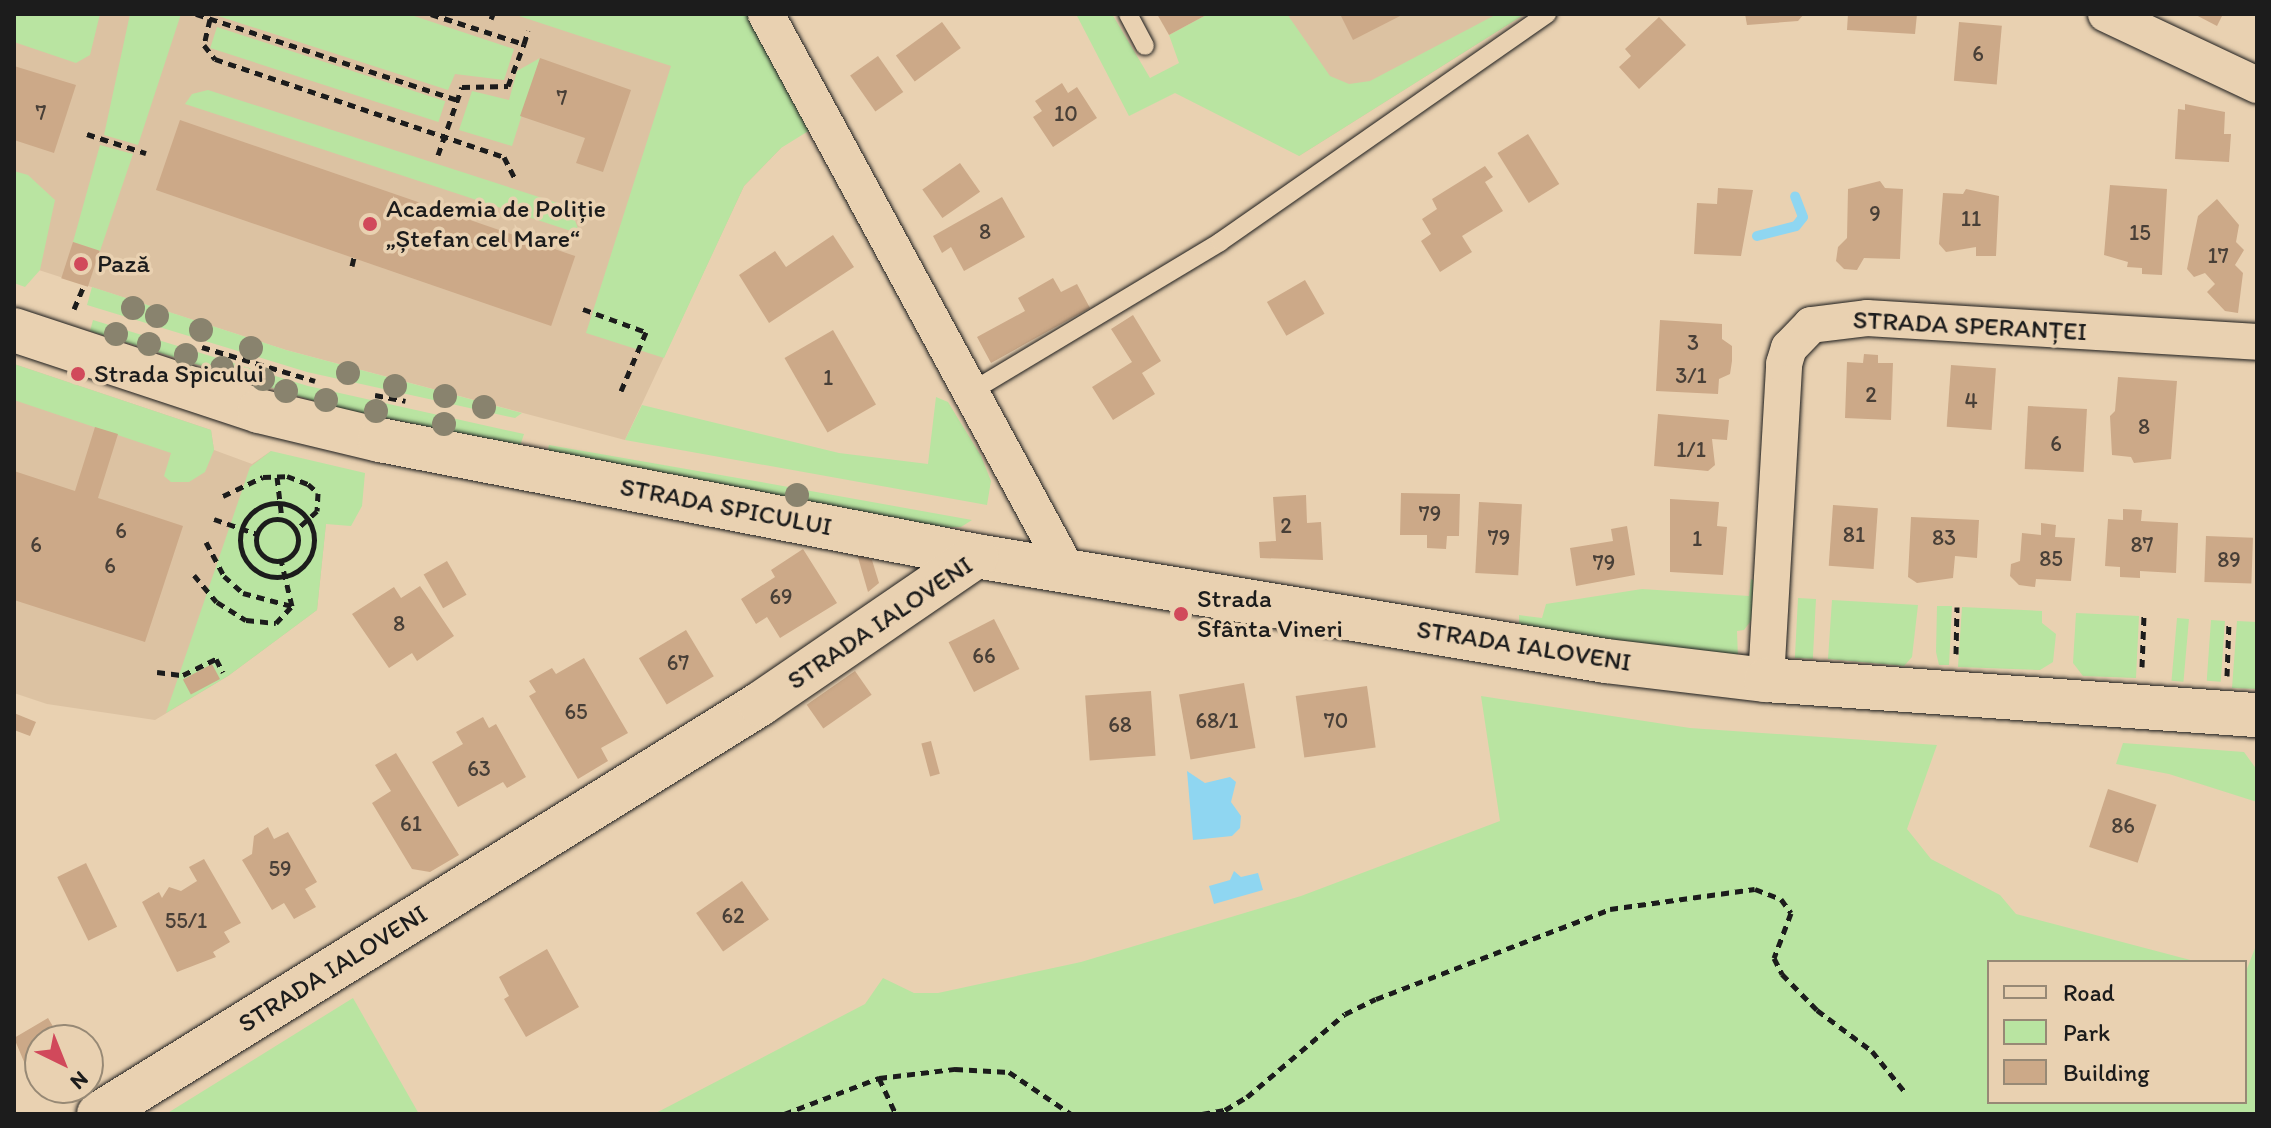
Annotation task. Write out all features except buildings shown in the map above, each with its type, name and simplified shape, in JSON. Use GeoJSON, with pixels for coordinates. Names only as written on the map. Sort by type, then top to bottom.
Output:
{"type":"FeatureCollection","features":[{"type":"Feature","properties":{"kind":"street"},"geometry":{"type":"LineString","coordinates":[[766,14],[1066,568]]}},
{"type":"Feature","properties":{"kind":"street"},"geometry":{"type":"LineString","coordinates":[[2106,14],[2257,85]]}},
{"type":"Feature","properties":{"kind":"street","name":"STRADA SPERANȚEI"},"geometry":{"type":"LineString","coordinates":[[1766,680],[1784,364],[1793,341],[1811,325],[1867,318],[2257,342]]}},
{"type":"Feature","properties":{"kind":"street","name":"STRADA SPICULUI"},"geometry":{"type":"LineString","coordinates":[[14,330],[259,411],[380,440],[976,556]]}},
{"type":"Feature","properties":{"kind":"street","name":"STRADA IALOVENI"},"geometry":{"type":"LineString","coordinates":[[99,1114],[760,704],[976,556],[1066,568],[1606,661],[1766,680],[2248,717]]}},
{"type":"Feature","properties":{"kind":"lane"},"geometry":{"type":"LineString","coordinates":[[1128,14],[1145,46]]}},
{"type":"Feature","properties":{"kind":"lane"},"geometry":{"type":"LineString","coordinates":[[969,393],[1220,242],[1547,14]]}},
{"type":"Feature","properties":{"kind":"path"},"geometry":{"type":"LineString","coordinates":[[196,14],[457,100]]}},
{"type":"Feature","properties":{"kind":"path"},"geometry":{"type":"LineString","coordinates":[[431,14],[524,44]]}},
{"type":"Feature","properties":{"kind":"path"},"geometry":{"type":"LineString","coordinates":[[210,19],[204,45],[215,59],[504,157],[515,179]]}},
{"type":"Feature","properties":{"kind":"path"},"geometry":{"type":"LineString","coordinates":[[438,155],[457,100],[468,84],[508,86],[528,31]]}},
{"type":"Feature","properties":{"kind":"path"},"geometry":{"type":"LineString","coordinates":[[87,134],[146,153]]}},
{"type":"Feature","properties":{"kind":"path"},"geometry":{"type":"LineString","coordinates":[[352,266],[354,257]]}},
{"type":"Feature","properties":{"kind":"path"},"geometry":{"type":"LineString","coordinates":[[74,309],[84,285]]}},
{"type":"Feature","properties":{"kind":"path"},"geometry":{"type":"LineString","coordinates":[[59,304],[89,313]]}},
{"type":"Feature","properties":{"kind":"path"},"geometry":{"type":"LineString","coordinates":[[583,309],[646,332],[621,391]]}},
{"type":"Feature","properties":{"kind":"path"},"geometry":{"type":"LineString","coordinates":[[195,345],[324,383]]}},
{"type":"Feature","properties":{"kind":"path"},"geometry":{"type":"LineString","coordinates":[[368,393],[414,403]]}},
{"type":"Feature","properties":{"kind":"path"},"geometry":{"type":"LineString","coordinates":[[223,496],[263,477],[308,484],[318,493],[317,511],[296,530],[296,550],[281,560]]}},
{"type":"Feature","properties":{"kind":"path"},"geometry":{"type":"LineString","coordinates":[[277,477],[282,520]]}},
{"type":"Feature","properties":{"kind":"path"},"geometry":{"type":"LineString","coordinates":[[280,503],[308,519],[312,554],[286,576],[272,578],[251,567],[239,545],[241,529],[252,512],[280,503]]}},
{"type":"Feature","properties":{"kind":"path"},"geometry":{"type":"LineString","coordinates":[[214,519],[257,534]]}},
{"type":"Feature","properties":{"kind":"path"},"geometry":{"type":"LineString","coordinates":[[281,560],[260,552],[257,534],[266,522],[282,520],[296,530]]}},
{"type":"Feature","properties":{"kind":"path"},"geometry":{"type":"LineString","coordinates":[[206,542],[224,576],[243,593],[292,606]]}},
{"type":"Feature","properties":{"kind":"path"},"geometry":{"type":"LineString","coordinates":[[281,560],[292,606]]}},
{"type":"Feature","properties":{"kind":"path"},"geometry":{"type":"LineString","coordinates":[[194,575],[217,602],[246,620],[276,623],[292,606]]}},
{"type":"Feature","properties":{"kind":"path"},"geometry":{"type":"LineString","coordinates":[[2140,709],[2144,616]]}},
{"type":"Feature","properties":{"kind":"path"},"geometry":{"type":"LineString","coordinates":[[2229,621],[2248,717]]}},
{"type":"Feature","properties":{"kind":"path"},"geometry":{"type":"LineString","coordinates":[[157,672],[183,675],[216,659],[223,672]]}},
{"type":"Feature","properties":{"kind":"path"},"geometry":{"type":"LineString","coordinates":[[1202,1114],[1225,1110],[1247,1097],[1345,1014],[1376,999],[1610,909],[1755,889],[1781,899],[1791,913],[1774,958],[1782,974],[1817,1010],[1872,1051],[1904,1091]]}},
{"type":"Feature","properties":{"kind":"path"},"geometry":{"type":"LineString","coordinates":[[784,1114],[879,1078],[955,1069],[1009,1072],[1071,1114]]}},
{"type":"Feature","properties":{"kind":"path"},"geometry":{"type":"LineString","coordinates":[[879,1078],[896,1114]]}},
{"type":"Feature","properties":{"kind":"shaded area","name":"Academia de Poliție „Ștefan cel Mare“"},"geometry":{"type":"Polygon","coordinates":[[[14,14],[696,14],[781,148],[744,186],[625,440],[286,350],[14,262],[14,14]]]}},
{"type":"Feature","properties":{"kind":"shaded area"},"geometry":{"type":"Polygon","coordinates":[[[1246,14],[1525,14],[1299,156],[1246,14]]]}},
{"type":"Feature","properties":{"kind":"shaded area"},"geometry":{"type":"Polygon","coordinates":[[[14,364],[211,430],[214,450],[252,464],[271,451],[326,523],[317,610],[228,676],[155,720],[47,704],[14,693],[14,364]]]}},
{"type":"Feature","properties":{"kind":"green space"},"geometry":{"type":"Polygon","coordinates":[[[14,14],[100,14],[90,55],[76,63],[14,42],[14,14]]]}},
{"type":"Feature","properties":{"kind":"green space"},"geometry":{"type":"Polygon","coordinates":[[[130,14],[181,14],[138,145],[104,135],[130,14]]]}},
{"type":"Feature","properties":{"kind":"green space"},"geometry":{"type":"Polygon","coordinates":[[[212,14],[408,14],[514,49],[504,80],[455,74],[448,90],[212,14]]]}},
{"type":"Feature","properties":{"kind":"green space"},"geometry":{"type":"Polygon","coordinates":[[[513,14],[750,14],[810,130],[781,148],[744,186],[664,358],[586,333],[671,66],[513,14]]]}},
{"type":"Feature","properties":{"kind":"green space"},"geometry":{"type":"Polygon","coordinates":[[[1076,14],[1112,14],[1150,78],[1179,63],[1169,35],[1208,14],[1287,14],[1330,76],[1349,84],[1370,81],[1497,14],[1525,14],[1299,156],[1175,93],[1129,116],[1076,14]]]}},
{"type":"Feature","properties":{"kind":"green space"},"geometry":{"type":"Polygon","coordinates":[[[217,27],[445,101],[438,122],[210,48],[217,27]]]}},
{"type":"Feature","properties":{"kind":"green space"},"geometry":{"type":"Polygon","coordinates":[[[540,58],[512,146],[459,130],[472,91],[509,100],[517,71],[540,58]]]}},
{"type":"Feature","properties":{"kind":"green space"},"geometry":{"type":"Polygon","coordinates":[[[208,90],[570,207],[580,234],[185,104],[192,94],[208,90]]]}},
{"type":"Feature","properties":{"kind":"green space"},"geometry":{"type":"Polygon","coordinates":[[[100,145],[133,154],[100,251],[73,242],[100,145]]]}},
{"type":"Feature","properties":{"kind":"green space"},"geometry":{"type":"Polygon","coordinates":[[[14,171],[28,175],[55,200],[40,270],[25,287],[14,283],[14,171]]]}},
{"type":"Feature","properties":{"kind":"green space"},"geometry":{"type":"Polygon","coordinates":[[[92,287],[286,350],[522,413],[515,418],[307,372],[87,305],[92,287]]]}},
{"type":"Feature","properties":{"kind":"green space"},"geometry":{"type":"Polygon","coordinates":[[[93,320],[308,386],[524,434],[520,446],[333,407],[90,331],[93,320]]]}},
{"type":"Feature","properties":{"kind":"green space"},"geometry":{"type":"Polygon","coordinates":[[[14,364],[211,430],[214,450],[205,472],[189,482],[171,482],[164,476],[171,453],[14,400],[14,364]]]}},
{"type":"Feature","properties":{"kind":"green space"},"geometry":{"type":"Polygon","coordinates":[[[936,397],[948,402],[981,456],[991,481],[987,505],[625,440],[642,405],[839,453],[928,464],[936,397]]]}},
{"type":"Feature","properties":{"kind":"green space"},"geometry":{"type":"Polygon","coordinates":[[[549,445],[972,520],[961,527],[933,528],[547,453],[549,445]]]}},
{"type":"Feature","properties":{"kind":"green space"},"geometry":{"type":"Polygon","coordinates":[[[271,451],[365,473],[362,506],[351,526],[326,524],[317,610],[228,676],[166,713],[250,467],[271,451]]]}},
{"type":"Feature","properties":{"kind":"green space"},"geometry":{"type":"Polygon","coordinates":[[[1751,579],[1758,583],[1756,614],[1744,630],[1737,631],[1738,658],[1519,626],[1519,615],[1542,618],[1546,604],[1642,589],[1749,596],[1751,579]]]}},
{"type":"Feature","properties":{"kind":"green space"},"geometry":{"type":"Polygon","coordinates":[[[1798,598],[1816,599],[1813,659],[1795,658],[1798,598]]]}},
{"type":"Feature","properties":{"kind":"green space"},"geometry":{"type":"Polygon","coordinates":[[[1832,600],[1918,605],[1912,657],[1904,666],[1828,659],[1832,600]]]}},
{"type":"Feature","properties":{"kind":"green space"},"geometry":{"type":"Polygon","coordinates":[[[1937,606],[1952,606],[1949,665],[1939,665],[1936,652],[1937,606]]]}},
{"type":"Feature","properties":{"kind":"green space"},"geometry":{"type":"Polygon","coordinates":[[[1962,607],[2042,611],[2042,623],[2056,634],[2053,662],[2040,670],[1958,667],[1962,607]]]}},
{"type":"Feature","properties":{"kind":"green space"},"geometry":{"type":"Polygon","coordinates":[[[2076,613],[2139,616],[2136,678],[2083,676],[2073,663],[2076,613]]]}},
{"type":"Feature","properties":{"kind":"green space"},"geometry":{"type":"Polygon","coordinates":[[[2177,618],[2189,619],[2183,682],[2172,681],[2177,618]]]}},
{"type":"Feature","properties":{"kind":"green space"},"geometry":{"type":"Polygon","coordinates":[[[2211,620],[2225,621],[2221,682],[2207,681],[2211,620]]]}},
{"type":"Feature","properties":{"kind":"green space"},"geometry":{"type":"Polygon","coordinates":[[[2237,621],[2257,622],[2257,689],[2232,688],[2237,621]]]}},
{"type":"Feature","properties":{"kind":"green space"},"geometry":{"type":"Polygon","coordinates":[[[1481,696],[1690,728],[1937,745],[1907,829],[1931,859],[2000,895],[2016,914],[2190,960],[1987,960],[1987,1104],[2247,1104],[2247,969],[2257,943],[2257,1114],[654,1114],[865,1004],[883,978],[914,993],[938,993],[1081,962],[1301,896],[1500,821],[1481,696]]]}},
{"type":"Feature","properties":{"kind":"green space"},"geometry":{"type":"Polygon","coordinates":[[[2123,743],[2244,752],[2257,770],[2257,802],[2169,774],[2116,764],[2123,743]]]}},
{"type":"Feature","properties":{"kind":"green space"},"geometry":{"type":"Polygon","coordinates":[[[353,998],[419,1114],[166,1114],[353,998]]]}},
{"type":"Feature","properties":{"kind":"water"},"geometry":{"type":"Polygon","coordinates":[[[1187,771],[1205,783],[1230,777],[1236,782],[1231,802],[1241,816],[1240,828],[1232,836],[1193,840],[1187,771]]]}},
{"type":"Feature","properties":{"kind":"water"},"geometry":{"type":"Polygon","coordinates":[[[1234,871],[1241,877],[1258,873],[1263,890],[1214,904],[1209,886],[1230,880],[1234,871]]]}},
{"type":"Feature","properties":{"kind":"waterway"},"geometry":{"type":"LineString","coordinates":[[1757,236],[1796,226],[1803,217],[1795,196]]}},
{"type":"Feature","properties":{"kind":"place","name":"Academia de Poliție „Ștefan cel Mare“"},"geometry":{"type":"Point","coordinates":[370,224]}},
{"type":"Feature","properties":{"kind":"place","name":"Pază"},"geometry":{"type":"Point","coordinates":[81,264]}},
{"type":"Feature","properties":{"kind":"place","name":"Strada Spicului"},"geometry":{"type":"Point","coordinates":[78,374]}},
{"type":"Feature","properties":{"kind":"place","name":"Strada Sfânta Vineri"},"geometry":{"type":"Point","coordinates":[1181,614]}}]}
